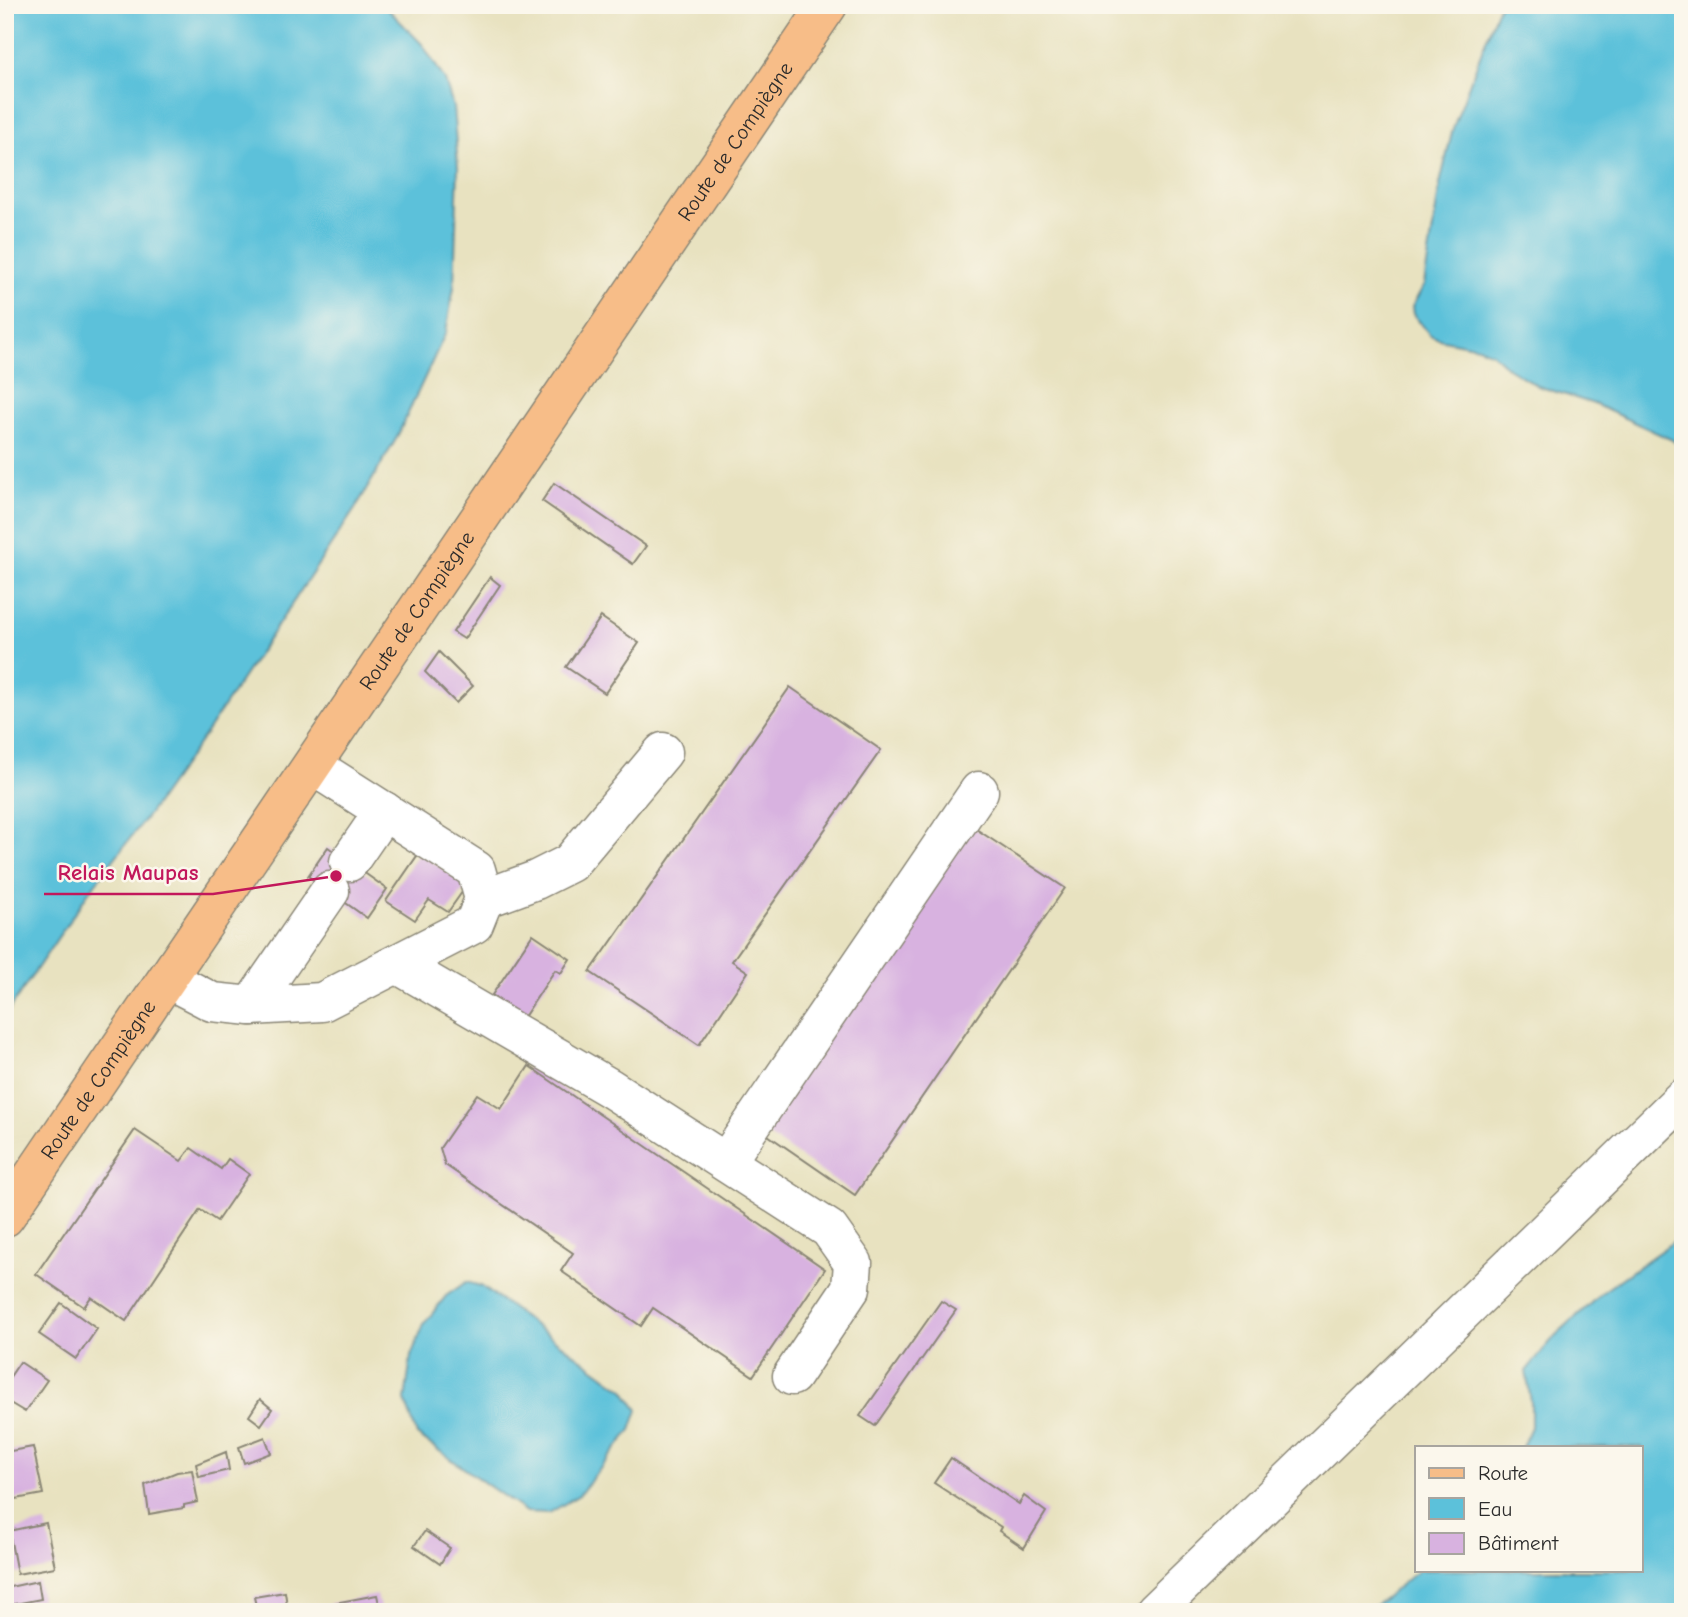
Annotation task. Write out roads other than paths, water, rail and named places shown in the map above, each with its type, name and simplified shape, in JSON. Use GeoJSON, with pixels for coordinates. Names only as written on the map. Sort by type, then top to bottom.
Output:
{"type":"FeatureCollection","features":[{"type":"Feature","properties":{"kind":"main road","name":"Route de Compiègne"},"geometry":{"type":"LineString","coordinates":[[5,1217],[828,5]]}},
{"type":"Feature","properties":{"kind":"lane"},"geometry":{"type":"LineString","coordinates":[[484,900],[536,880],[569,863],[663,752]]}},
{"type":"Feature","properties":{"kind":"lane"},"geometry":{"type":"LineString","coordinates":[[168,979],[212,1002],[251,1006],[322,1002],[474,924],[484,900],[476,870],[313,766]]}},
{"type":"Feature","properties":{"kind":"lane"},"geometry":{"type":"LineString","coordinates":[[726,1162],[979,791]]}},
{"type":"Feature","properties":{"kind":"lane"},"geometry":{"type":"LineString","coordinates":[[251,1006],[384,811]]}},
{"type":"Feature","properties":{"kind":"lane"},"geometry":{"type":"LineString","coordinates":[[397,964],[610,1087],[829,1228],[853,1263],[850,1287],[792,1376]]}},
{"type":"Feature","properties":{"kind":"lane"},"geometry":{"type":"LineString","coordinates":[[1154,1612],[1683,1098]]}},
{"type":"Feature","properties":{"kind":"water"},"geometry":{"type":"Polygon","coordinates":[[[5,5],[384,5],[422,44],[445,80],[453,107],[458,167],[454,287],[446,332],[396,439],[355,509],[208,730],[88,893],[5,1016],[5,5]]]}},
{"type":"Feature","properties":{"kind":"water"},"geometry":{"type":"Polygon","coordinates":[[[1499,5],[1683,5],[1683,445],[1594,404],[1538,386],[1508,368],[1492,353],[1430,335],[1413,314],[1412,307],[1424,285],[1440,184],[1453,128],[1499,5]]]}},
{"type":"Feature","properties":{"kind":"water"},"geometry":{"type":"Polygon","coordinates":[[[1683,1235],[1683,1612],[1367,1612],[1417,1572],[1642,1572],[1642,1446],[1522,1446],[1531,1427],[1531,1402],[1526,1371],[1556,1335],[1604,1291],[1683,1235]]]}},
{"type":"Feature","properties":{"kind":"water"},"geometry":{"type":"Polygon","coordinates":[[[466,1282],[481,1286],[624,1390],[638,1410],[631,1430],[579,1495],[549,1513],[526,1512],[417,1435],[405,1400],[411,1356],[424,1324],[446,1296],[466,1282]]]}},
{"type":"Feature","properties":{"kind":"place","name":"Relais Maupas"},"geometry":{"type":"Point","coordinates":[336,876]}}]}
